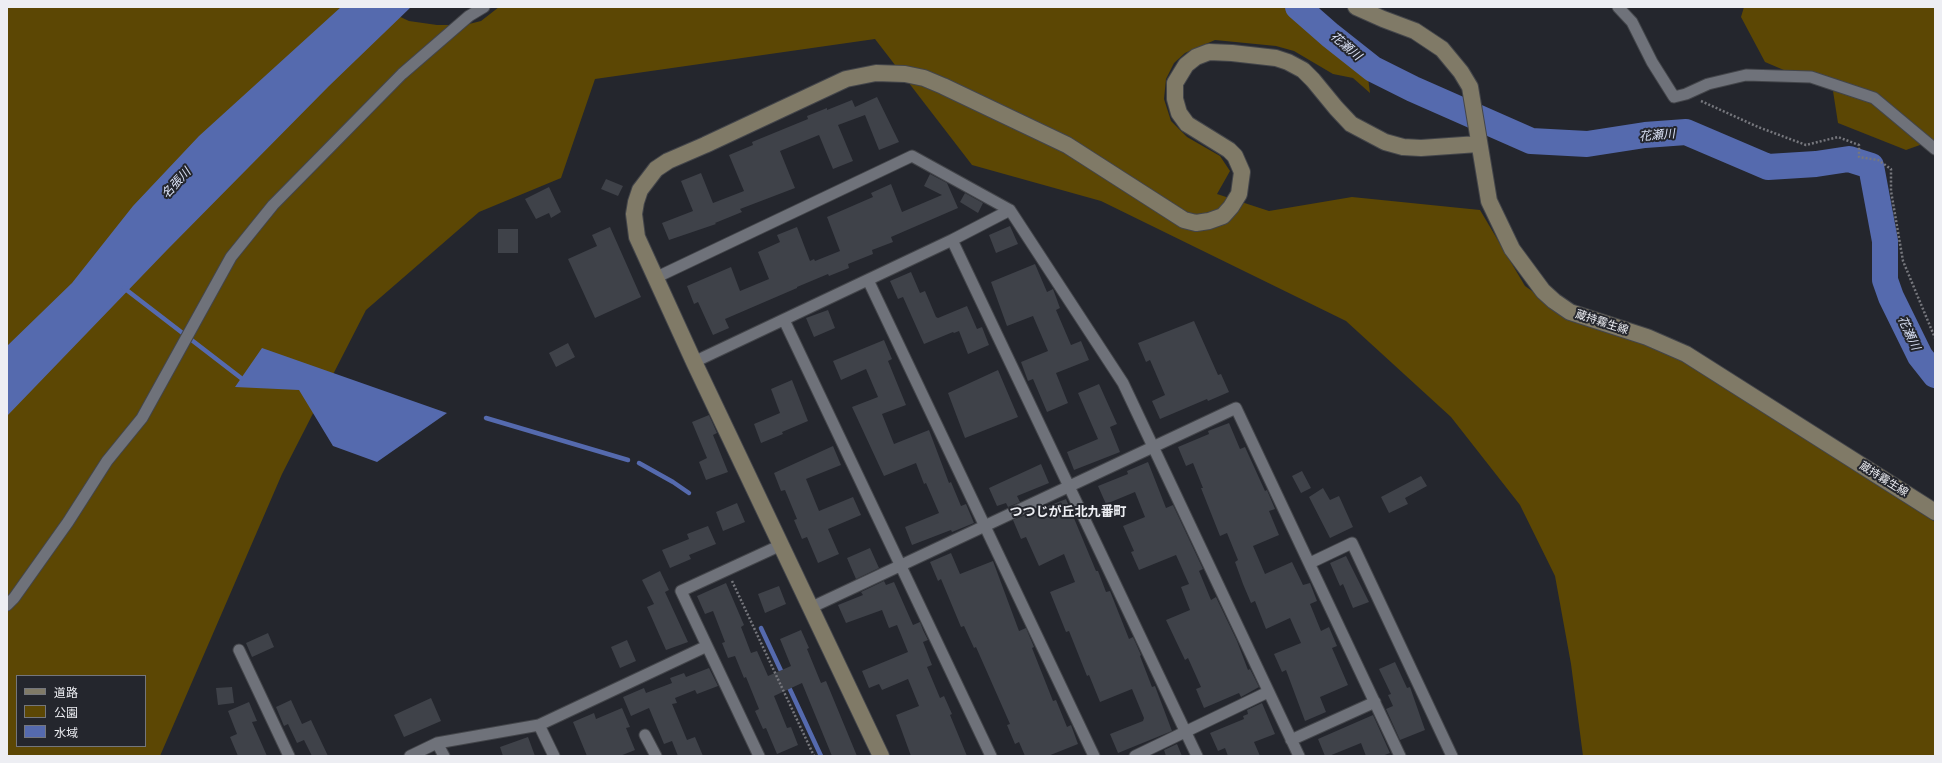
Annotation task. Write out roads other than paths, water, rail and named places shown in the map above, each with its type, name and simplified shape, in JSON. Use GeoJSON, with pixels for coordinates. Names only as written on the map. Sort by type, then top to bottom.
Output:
{"type":"FeatureCollection","features":[{"type":"Feature","properties":{"kind":"street"},"geometry":{"type":"LineString","coordinates":[[7,605],[14,598],[68,522],[106,461],[142,418],[231,257],[273,205],[402,74],[469,16],[484,7]]}},
{"type":"Feature","properties":{"kind":"street","name":"蔵持霧生線"},"geometry":{"type":"LineString","coordinates":[[1356,7],[1415,31],[1442,49],[1452,60],[1470,87],[1478,144],[1484,165],[1489,201],[1512,249],[1543,291],[1554,301],[1570,312],[1647,337],[1686,354],[1935,512]]}},
{"type":"Feature","properties":{"kind":"street"},"geometry":{"type":"LineString","coordinates":[[1618,7],[1632,22],[1652,62],[1674,96],[1686,94],[1708,84],[1746,75],[1811,77],[1874,98],[1935,148]]}},
{"type":"Feature","properties":{"kind":"street"},"geometry":{"type":"LineString","coordinates":[[881,756],[636,237],[634,214],[640,190],[656,169],[668,161],[846,79],[860,75],[890,72],[924,78],[1066,145],[1184,220],[1196,223],[1210,221],[1223,216],[1232,207],[1239,194],[1242,184],[1242,172],[1235,156],[1229,150],[1187,124],[1179,113],[1175,99],[1175,83],[1186,65],[1196,57],[1209,52],[1276,58],[1288,62],[1303,70],[1351,124],[1385,142],[1403,147],[1421,148],[1478,144]]}},
{"type":"Feature","properties":{"kind":"street"},"geometry":{"type":"LineString","coordinates":[[655,278],[912,156],[1010,210],[1123,383],[1299,756]]}},
{"type":"Feature","properties":{"kind":"street"},"geometry":{"type":"LineString","coordinates":[[694,362],[952,240],[1010,210]]}},
{"type":"Feature","properties":{"kind":"street"},"geometry":{"type":"LineString","coordinates":[[952,240],[1197,756]]}},
{"type":"Feature","properties":{"kind":"street"},"geometry":{"type":"LineString","coordinates":[[868,280],[1094,756]]}},
{"type":"Feature","properties":{"kind":"street"},"geometry":{"type":"LineString","coordinates":[[784,320],[991,756]]}},
{"type":"Feature","properties":{"kind":"street"},"geometry":{"type":"LineString","coordinates":[[810,608],[1236,408],[1400,756]]}},
{"type":"Feature","properties":{"kind":"street"},"geometry":{"type":"LineString","coordinates":[[1310,563],[1352,543],[1452,756]]}},
{"type":"Feature","properties":{"kind":"street"},"geometry":{"type":"LineString","coordinates":[[759,756],[681,591],[781,544]]}},
{"type":"Feature","properties":{"kind":"street"},"geometry":{"type":"LineString","coordinates":[[410,756],[438,743],[539,725],[707,646]]}},
{"type":"Feature","properties":{"kind":"street"},"geometry":{"type":"LineString","coordinates":[[239,650],[289,756]]}},
{"type":"Feature","properties":{"kind":"street"},"geometry":{"type":"LineString","coordinates":[[1135,756],[1268,692]]}},
{"type":"Feature","properties":{"kind":"street"},"geometry":{"type":"LineString","coordinates":[[1291,740],[1375,702]]}},
{"type":"Feature","properties":{"kind":"street"},"geometry":{"type":"LineString","coordinates":[[539,725],[554,756]]}},
{"type":"Feature","properties":{"kind":"street"},"geometry":{"type":"LineString","coordinates":[[645,735],[656,756]]}},
{"type":"Feature","properties":{"kind":"street"},"geometry":{"type":"LineString","coordinates":[[438,743],[444,756]]}},
{"type":"Feature","properties":{"kind":"water","name":"名張川"},"geometry":{"type":"Polygon","coordinates":[[[341,7],[411,7],[329,86],[167,250],[7,416],[7,346],[72,283],[133,206],[199,136],[341,7]]]}},
{"type":"Feature","properties":{"kind":"water"},"geometry":{"type":"Polygon","coordinates":[[[262,348],[447,413],[377,462],[333,446],[299,390],[235,387],[262,348]]]}},
{"type":"Feature","properties":{"kind":"waterway","name":"花瀬川"},"geometry":{"type":"LineString","coordinates":[[1298,7],[1373,69],[1413,89],[1531,141],[1587,144],[1645,135],[1686,132],[1768,167],[1816,164],[1849,159],[1871,166],[1885,241],[1885,280],[1891,297],[1920,356],[1935,375]]}},
{"type":"Feature","properties":{"kind":"waterway"},"geometry":{"type":"LineString","coordinates":[[124,288],[241,378]]}},
{"type":"Feature","properties":{"kind":"waterway"},"geometry":{"type":"LineString","coordinates":[[486,418],[628,460]]}},
{"type":"Feature","properties":{"kind":"waterway"},"geometry":{"type":"LineString","coordinates":[[639,463],[673,482],[689,493]]}},
{"type":"Feature","properties":{"kind":"waterway"},"geometry":{"type":"LineString","coordinates":[[761,628],[783,675]]}},
{"type":"Feature","properties":{"kind":"waterway"},"geometry":{"type":"LineString","coordinates":[[787,683],[821,756]]}},
{"type":"Feature","properties":{"kind":"district","name":"つつじが丘北九番町"},"geometry":{"type":"Point","coordinates":[1068,512]}}]}
